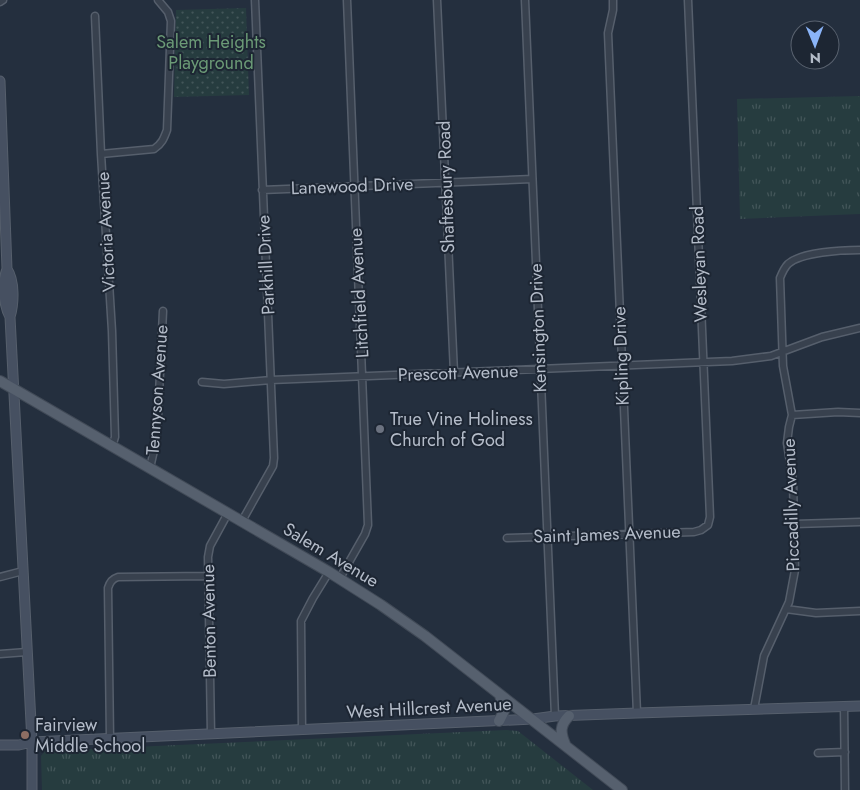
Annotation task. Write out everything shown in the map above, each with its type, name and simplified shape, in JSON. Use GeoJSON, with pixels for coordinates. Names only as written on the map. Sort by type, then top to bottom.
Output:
{"type":"FeatureCollection","features":[{"type":"Feature","properties":{"kind":"main road","name":"Salem Avenue"},"geometry":{"type":"LineString","coordinates":[[0,382],[340,578],[425,636],[622,790]]}},
{"type":"Feature","properties":{"kind":"main road"},"geometry":{"type":"LineString","coordinates":[[499,721],[504,711],[500,695]]}},
{"type":"Feature","properties":{"kind":"main road"},"geometry":{"type":"LineString","coordinates":[[565,745],[561,726],[569,716]]}},
{"type":"Feature","properties":{"kind":"street"},"geometry":{"type":"LineString","coordinates":[[101,154],[154,149],[161,144],[167,130],[171,21],[168,12],[158,0]]}},
{"type":"Feature","properties":{"kind":"street","name":"Parkhill Drive"},"geometry":{"type":"LineString","coordinates":[[242,521],[274,462],[255,0]]}},
{"type":"Feature","properties":{"kind":"street","name":"Litchfield Avenue"},"geometry":{"type":"LineString","coordinates":[[340,578],[368,527],[347,0]]}},
{"type":"Feature","properties":{"kind":"street","name":"Shaftesbury Road"},"geometry":{"type":"LineString","coordinates":[[438,0],[454,373]]}},
{"type":"Feature","properties":{"kind":"street","name":"Kensington Drive"},"geometry":{"type":"LineString","coordinates":[[525,0],[555,716]]}},
{"type":"Feature","properties":{"kind":"street","name":"Kipling Drive"},"geometry":{"type":"LineString","coordinates":[[613,0],[608,33],[637,712]]}},
{"type":"Feature","properties":{"kind":"street","name":"Wesleyan Road"},"geometry":{"type":"LineString","coordinates":[[688,0],[710,517],[707,527]]}},
{"type":"Feature","properties":{"kind":"street","name":"Victoria Avenue"},"geometry":{"type":"LineString","coordinates":[[96,16],[101,154],[112,331],[115,437],[112,447]]}},
{"type":"Feature","properties":{"kind":"street"},"geometry":{"type":"LineString","coordinates":[[0,81],[7,269],[2,285],[6,310],[10,317]]}},
{"type":"Feature","properties":{"kind":"street","name":"Lanewood Drive"},"geometry":{"type":"LineString","coordinates":[[262,190],[532,179]]}},
{"type":"Feature","properties":{"kind":"street","name":"Piccadilly Avenue"},"geometry":{"type":"LineString","coordinates":[[754,709],[764,656],[786,609],[792,591],[795,570],[794,481],[787,443],[792,414],[785,382],[782,352],[781,275],[786,266],[801,258],[860,250]]}},
{"type":"Feature","properties":{"kind":"street"},"geometry":{"type":"LineString","coordinates":[[7,269],[11,275],[12,310],[10,317],[32,742],[32,790]]}},
{"type":"Feature","properties":{"kind":"street","name":"Tennyson Avenue"},"geometry":{"type":"LineString","coordinates":[[150,468],[155,446],[158,415],[163,311]]}},
{"type":"Feature","properties":{"kind":"street","name":"Prescott Avenue"},"geometry":{"type":"LineString","coordinates":[[202,382],[224,384],[271,380],[703,362],[763,357],[822,337],[860,328]]}},
{"type":"Feature","properties":{"kind":"street"},"geometry":{"type":"LineString","coordinates":[[792,414],[838,412],[860,414]]}},
{"type":"Feature","properties":{"kind":"street","name":"Benton Avenue"},"geometry":{"type":"LineString","coordinates":[[212,734],[208,557],[210,546],[228,513]]}},
{"type":"Feature","properties":{"kind":"street"},"geometry":{"type":"LineString","coordinates":[[795,524],[860,522]]}},
{"type":"Feature","properties":{"kind":"street","name":"Saint James Avenue"},"geometry":{"type":"LineString","coordinates":[[507,538],[694,532],[707,527]]}},
{"type":"Feature","properties":{"kind":"street"},"geometry":{"type":"LineString","coordinates":[[0,577],[23,571]]}},
{"type":"Feature","properties":{"kind":"street"},"geometry":{"type":"LineString","coordinates":[[302,730],[301,621],[312,598],[329,572]]}},
{"type":"Feature","properties":{"kind":"street"},"geometry":{"type":"LineString","coordinates":[[110,739],[108,588],[110,582],[113,578],[118,577],[208,576]]}},
{"type":"Feature","properties":{"kind":"street"},"geometry":{"type":"LineString","coordinates":[[786,609],[816,613],[860,611]]}},
{"type":"Feature","properties":{"kind":"street"},"geometry":{"type":"LineString","coordinates":[[0,654],[27,652]]}},
{"type":"Feature","properties":{"kind":"street"},"geometry":{"type":"LineString","coordinates":[[844,706],[845,790]]}},
{"type":"Feature","properties":{"kind":"street","name":"West Hillcrest Avenue"},"geometry":{"type":"LineString","coordinates":[[0,745],[499,721],[637,712],[860,706]]}},
{"type":"Feature","properties":{"kind":"street"},"geometry":{"type":"LineString","coordinates":[[818,753],[844,752]]}},
{"type":"Feature","properties":{"kind":"green space","name":"Salem Heights Playground"},"geometry":{"type":"Polygon","coordinates":[[[246,8],[249,95],[174,97],[176,10],[246,8]]]}},
{"type":"Feature","properties":{"kind":"green space"},"geometry":{"type":"Polygon","coordinates":[[[860,96],[860,214],[740,219],[737,99],[860,96]]]}},
{"type":"Feature","properties":{"kind":"green space"},"geometry":{"type":"Polygon","coordinates":[[[506,730],[518,731],[593,790],[42,790],[41,756],[45,751],[506,730]]]}},
{"type":"Feature","properties":{"kind":"place","name":"True Vine Holiness Church of God"},"geometry":{"type":"Point","coordinates":[380,429]}},
{"type":"Feature","properties":{"kind":"place","name":"Fairview Middle School"},"geometry":{"type":"Point","coordinates":[25,735]}}]}
